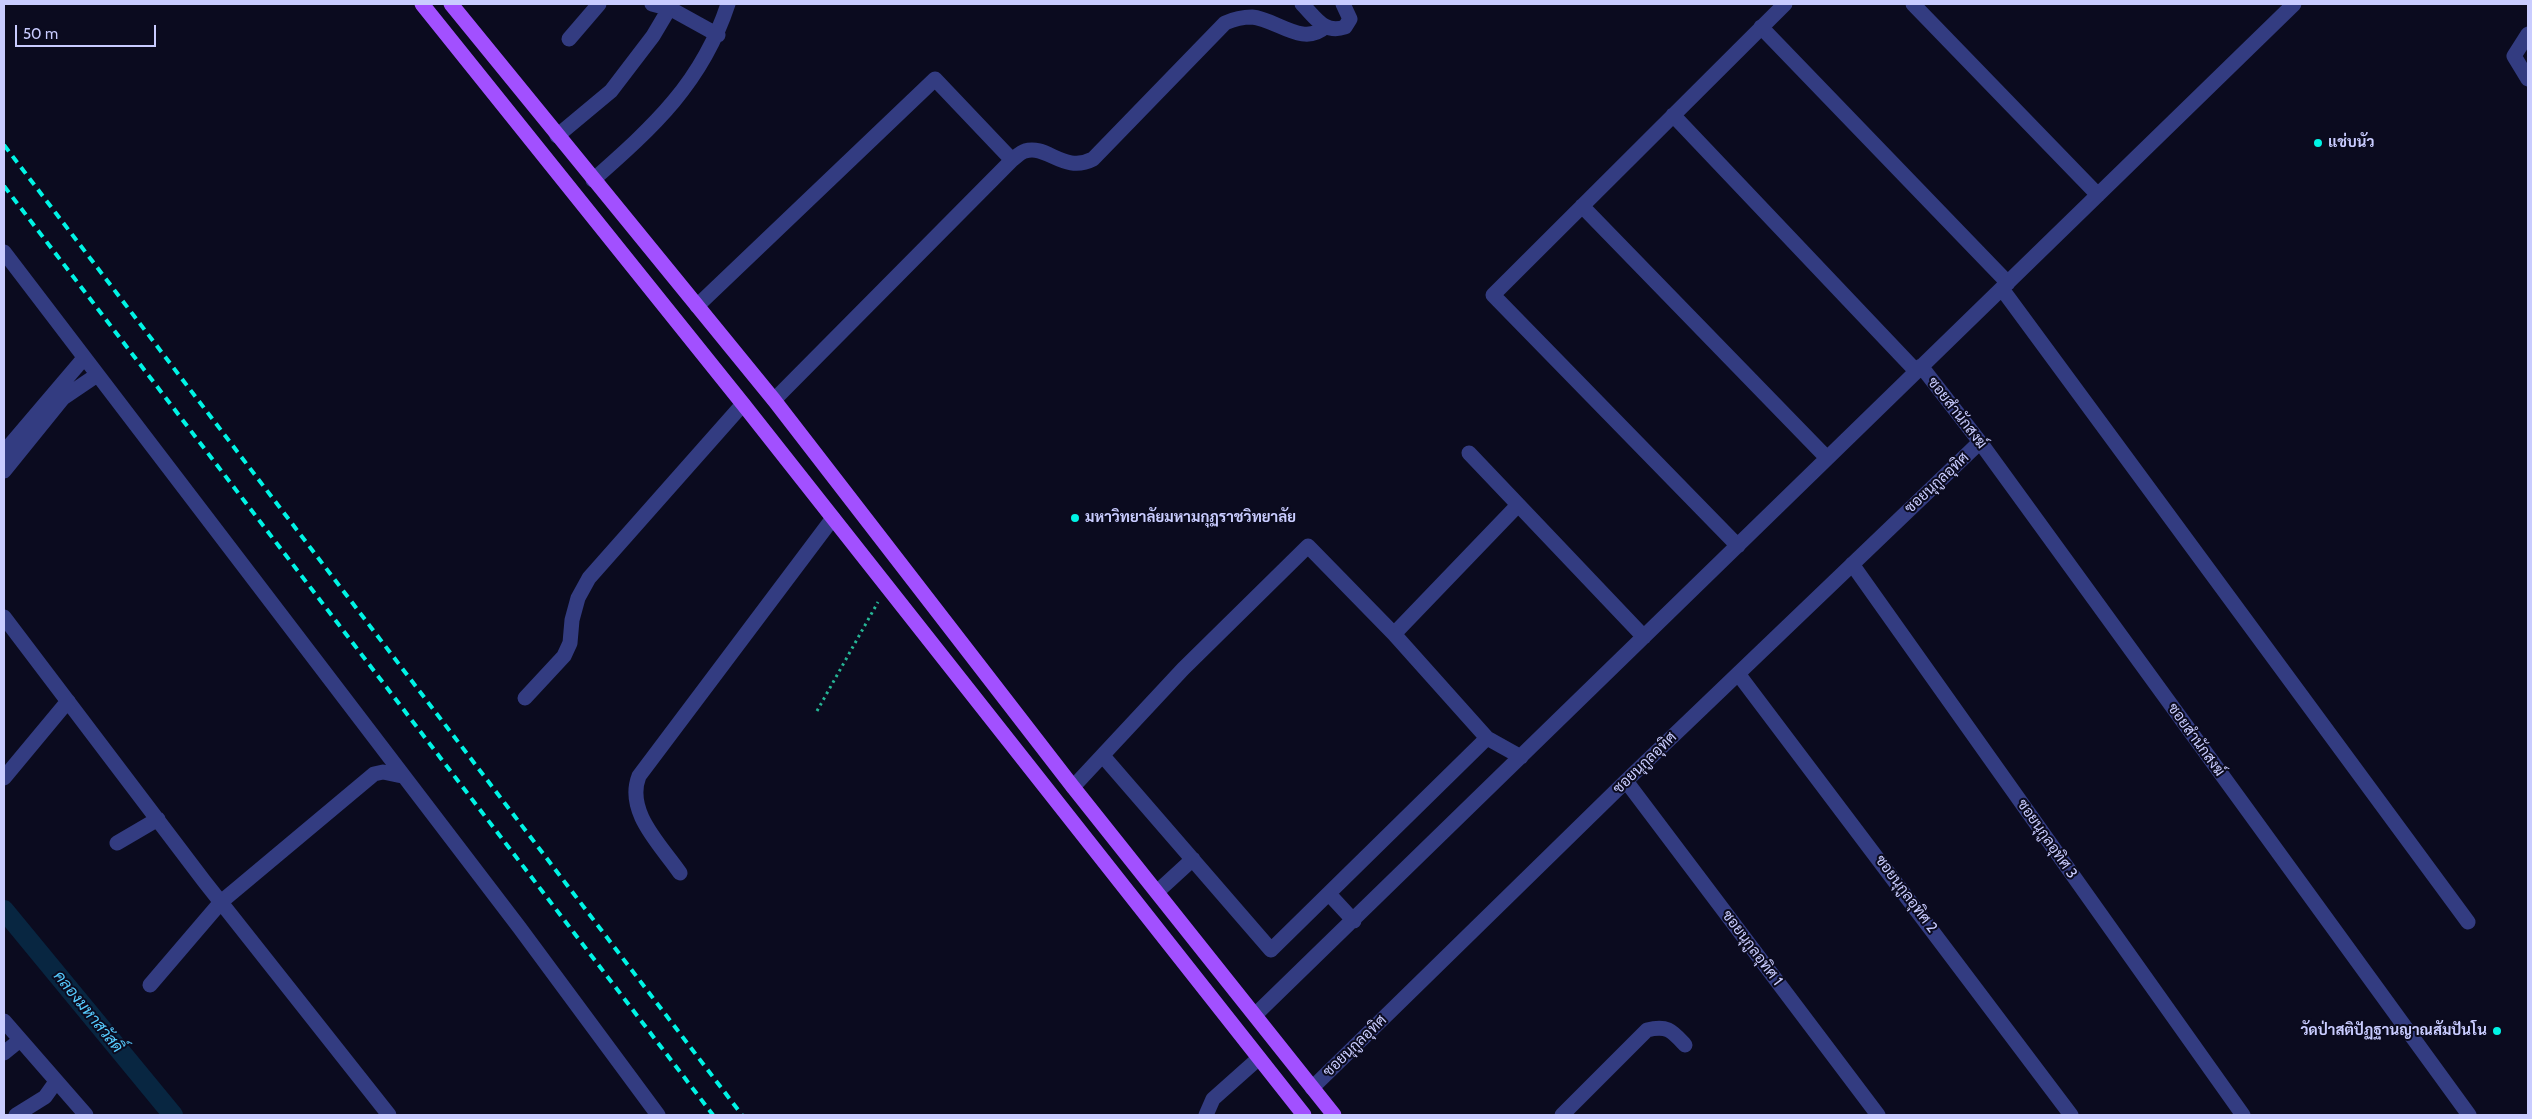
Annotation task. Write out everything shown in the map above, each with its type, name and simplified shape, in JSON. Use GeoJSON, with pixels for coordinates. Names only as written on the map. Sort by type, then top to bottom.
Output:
{"type":"FeatureCollection","features":[{"type":"Feature","properties":{"kind":"main road"},"geometry":{"type":"LineString","coordinates":[[422,4],[743,404],[1304,1115]]}},
{"type":"Feature","properties":{"kind":"main road"},"geometry":{"type":"LineString","coordinates":[[451,4],[774,400],[1073,787],[1334,1115]]}},
{"type":"Feature","properties":{"kind":"main road"},"geometry":{"type":"LineString","coordinates":[[541,151],[558,136]]}},
{"type":"Feature","properties":{"kind":"main road"},"geometry":{"type":"LineString","coordinates":[[576,195],[593,180]]}},
{"type":"Feature","properties":{"kind":"main road"},"geometry":{"type":"LineString","coordinates":[[1237,1030],[1255,1015]]}},
{"type":"Feature","properties":{"kind":"street"},"geometry":{"type":"LineString","coordinates":[[569,39],[599,4]]}},
{"type":"Feature","properties":{"kind":"street"},"geometry":{"type":"LineString","coordinates":[[652,4],[671,6],[718,35]]}},
{"type":"Feature","properties":{"kind":"street"},"geometry":{"type":"LineString","coordinates":[[593,180],[650,130],[690,80],[718,35],[728,4]]}},
{"type":"Feature","properties":{"kind":"street"},"geometry":{"type":"LineString","coordinates":[[1302,4],[1325,27],[1334,30],[1345,27],[1350,19],[1342,4]]}},
{"type":"Feature","properties":{"kind":"street"},"geometry":{"type":"LineString","coordinates":[[1738,546],[1493,295],[1785,4]]}},
{"type":"Feature","properties":{"kind":"street"},"geometry":{"type":"LineString","coordinates":[[1913,4],[2098,195]]}},
{"type":"Feature","properties":{"kind":"street"},"geometry":{"type":"LineString","coordinates":[[1255,1015],[1354,921],[2294,4]]}},
{"type":"Feature","properties":{"kind":"street"},"geometry":{"type":"LineString","coordinates":[[558,136],[611,91],[632,66],[671,6]]}},
{"type":"Feature","properties":{"kind":"street"},"geometry":{"type":"LineString","coordinates":[[774,400],[1012,160],[1025,151],[1037,150],[1056,160],[1073,163],[1086,163],[1093,159],[1225,22],[1236,18],[1253,17],[1292,32],[1311,34],[1318,33],[1325,27]]}},
{"type":"Feature","properties":{"kind":"street"},"geometry":{"type":"LineString","coordinates":[[1761,27],[2005,286],[2468,922]]}},
{"type":"Feature","properties":{"kind":"street"},"geometry":{"type":"LineString","coordinates":[[2528,34],[2514,56],[2528,79]]}},
{"type":"Feature","properties":{"kind":"street"},"geometry":{"type":"LineString","coordinates":[[697,306],[935,79],[1012,160]]}},
{"type":"Feature","properties":{"kind":"street","name":"ซอยสำนักสงฆ์"},"geometry":{"type":"LineString","coordinates":[[1673,115],[1919,369],[1980,442],[2469,1115]]}},
{"type":"Feature","properties":{"kind":"street"},"geometry":{"type":"LineString","coordinates":[[1582,206],[1827,458]]}},
{"type":"Feature","properties":{"kind":"street"},"geometry":{"type":"LineString","coordinates":[[4,252],[402,776],[520,927],[658,1115]]}},
{"type":"Feature","properties":{"kind":"street"},"geometry":{"type":"LineString","coordinates":[[4,452],[84,358]]}},
{"type":"Feature","properties":{"kind":"street"},"geometry":{"type":"LineString","coordinates":[[4,470],[63,398],[97,375]]}},
{"type":"Feature","properties":{"kind":"street"},"geometry":{"type":"LineString","coordinates":[[525,698],[564,656],[570,643],[572,620],[578,598],[589,578],[743,404]]}},
{"type":"Feature","properties":{"kind":"street","name":"ซอยนุกูลอุทิศ"},"geometry":{"type":"LineString","coordinates":[[1312,1088],[1626,781],[1980,442]]}},
{"type":"Feature","properties":{"kind":"street"},"geometry":{"type":"LineString","coordinates":[[1469,453],[1644,637]]}},
{"type":"Feature","properties":{"kind":"street"},"geometry":{"type":"LineString","coordinates":[[1394,634],[1518,505]]}},
{"type":"Feature","properties":{"kind":"street"},"geometry":{"type":"LineString","coordinates":[[680,873],[639,812],[634,793],[639,776],[833,518]]}},
{"type":"Feature","properties":{"kind":"street"},"geometry":{"type":"LineString","coordinates":[[1073,787],[1183,669],[1308,546],[1394,634],[1487,738],[1521,758]]}},
{"type":"Feature","properties":{"kind":"street","name":"ซอยนุกูลอุทิศ 3"},"geometry":{"type":"LineString","coordinates":[[1852,564],[2243,1115]]}},
{"type":"Feature","properties":{"kind":"street"},"geometry":{"type":"LineString","coordinates":[[4,616],[221,902],[388,1115]]}},
{"type":"Feature","properties":{"kind":"street","name":"ซอยนุกูลอุทิศ 2"},"geometry":{"type":"LineString","coordinates":[[1739,674],[2071,1115]]}},
{"type":"Feature","properties":{"kind":"street"},"geometry":{"type":"LineString","coordinates":[[4,778],[68,701]]}},
{"type":"Feature","properties":{"kind":"street"},"geometry":{"type":"LineString","coordinates":[[1103,756],[1271,950],[1487,738]]}},
{"type":"Feature","properties":{"kind":"street"},"geometry":{"type":"LineString","coordinates":[[150,985],[221,902],[374,774],[383,772],[402,776]]}},
{"type":"Feature","properties":{"kind":"street","name":"ซอยนุกูลอุทิศ 1"},"geometry":{"type":"LineString","coordinates":[[1626,781],[1878,1115]]}},
{"type":"Feature","properties":{"kind":"street"},"geometry":{"type":"LineString","coordinates":[[117,843],[158,819]]}},
{"type":"Feature","properties":{"kind":"street"},"geometry":{"type":"LineString","coordinates":[[1157,892],[1193,860]]}},
{"type":"Feature","properties":{"kind":"street"},"geometry":{"type":"LineString","coordinates":[[1329,894],[1354,921]]}},
{"type":"Feature","properties":{"kind":"street"},"geometry":{"type":"LineString","coordinates":[[4,1021],[55,1082],[86,1115]]}},
{"type":"Feature","properties":{"kind":"street"},"geometry":{"type":"LineString","coordinates":[[1562,1115],[1647,1030],[1660,1027],[1673,1031],[1685,1045]]}},
{"type":"Feature","properties":{"kind":"street"},"geometry":{"type":"LineString","coordinates":[[4,1053],[20,1040]]}},
{"type":"Feature","properties":{"kind":"street"},"geometry":{"type":"LineString","coordinates":[[1206,1115],[1213,1099],[1259,1058]]}},
{"type":"Feature","properties":{"kind":"street"},"geometry":{"type":"LineString","coordinates":[[16,1115],[45,1096],[55,1082]]}},
{"type":"Feature","properties":{"kind":"path"},"geometry":{"type":"LineString","coordinates":[[817,711],[887,586]]}},
{"type":"Feature","properties":{"kind":"waterway","name":"คลองมหาสวัสดิ์"},"geometry":{"type":"LineString","coordinates":[[4,910],[173,1115]]}},
{"type":"Feature","properties":{"kind":"railway"},"geometry":{"type":"LineString","coordinates":[[4,145],[742,1115]]}},
{"type":"Feature","properties":{"kind":"railway"},"geometry":{"type":"LineString","coordinates":[[4,186],[713,1115]]}},
{"type":"Feature","properties":{"kind":"place","name":"แช่บนัว"},"geometry":{"type":"Point","coordinates":[2318,143]}},
{"type":"Feature","properties":{"kind":"place","name":"มหาวิทยาลัยมหามกุฏราชวิทยาลัย"},"geometry":{"type":"Point","coordinates":[1075,518]}},
{"type":"Feature","properties":{"kind":"place","name":"วัดป่าสติปัฏฐานญาณสัมปันโน"},"geometry":{"type":"Point","coordinates":[2497,1031]}}]}
